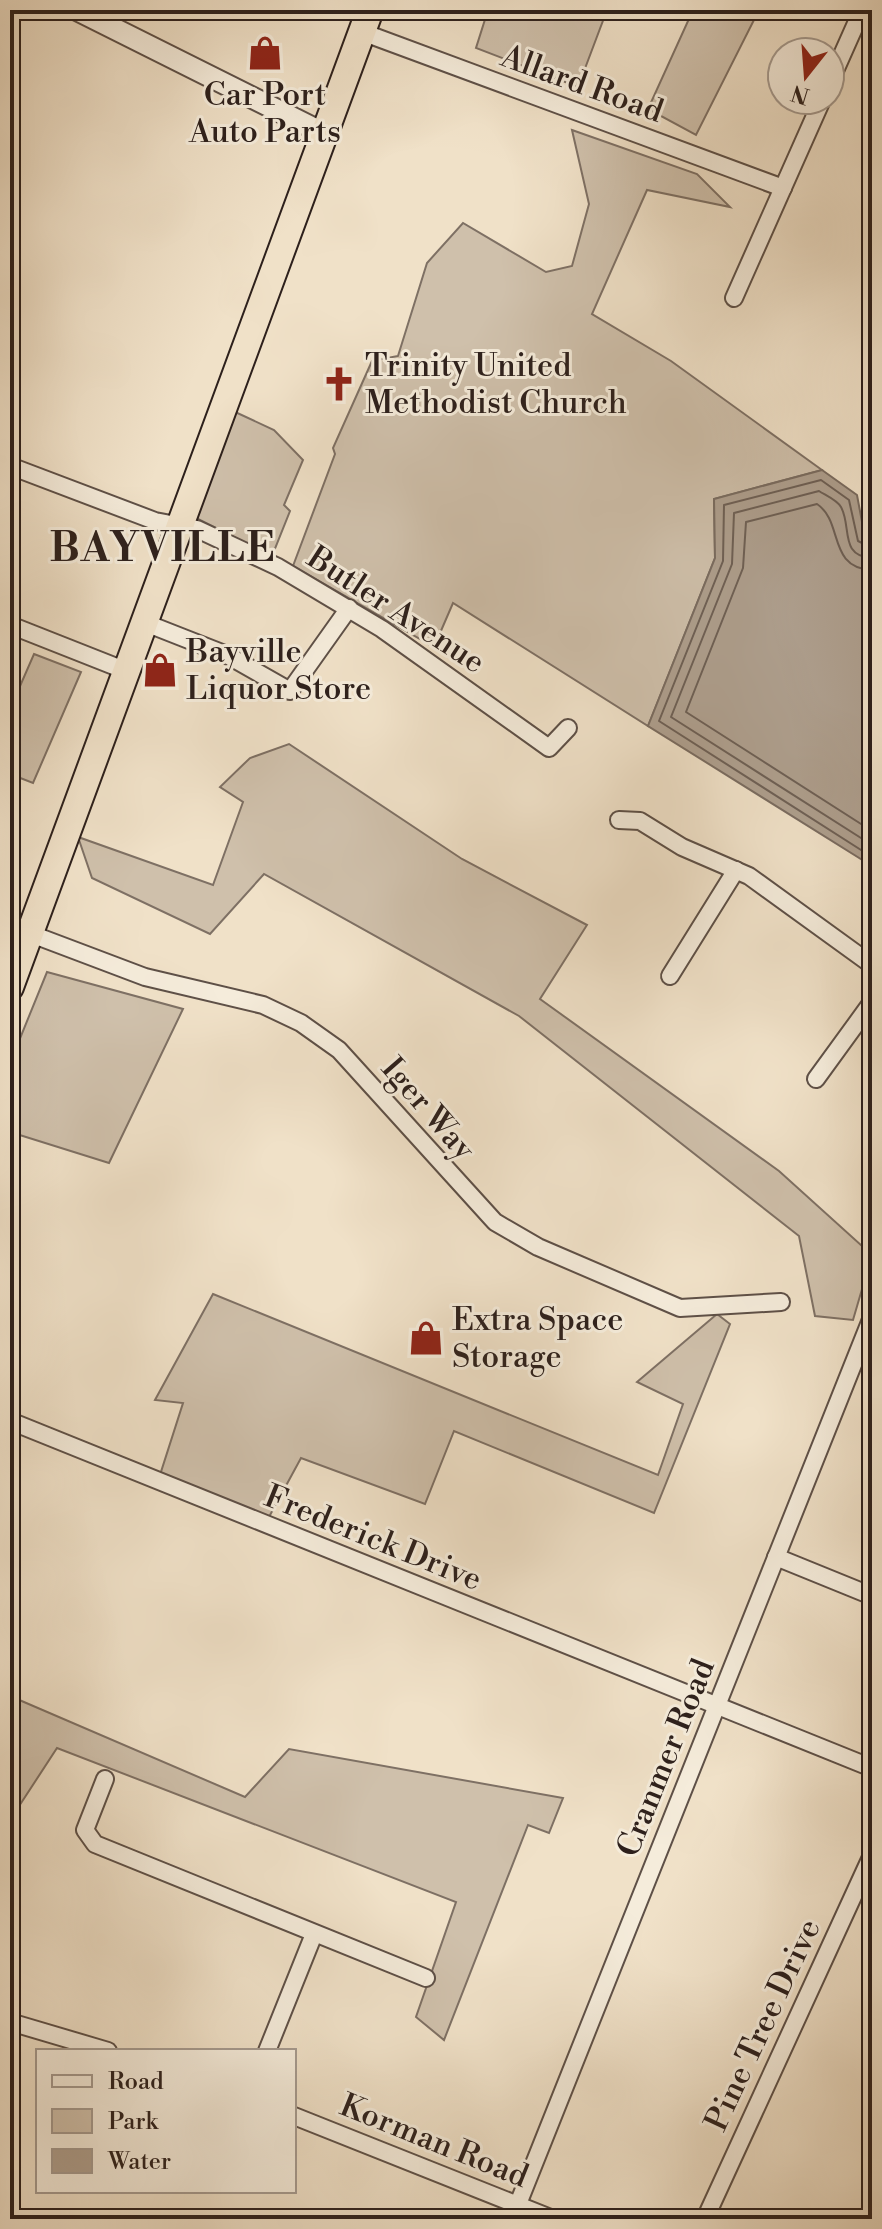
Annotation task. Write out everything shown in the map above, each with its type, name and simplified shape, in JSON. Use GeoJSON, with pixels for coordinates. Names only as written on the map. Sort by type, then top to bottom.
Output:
{"type":"FeatureCollection","features":[{"type":"Feature","properties":{"kind":"highway"},"geometry":{"type":"LineString","coordinates":[[10,987],[20,930],[143,622],[366,21]]}},
{"type":"Feature","properties":{"kind":"street"},"geometry":{"type":"LineString","coordinates":[[77,10],[323,133]]}},
{"type":"Feature","properties":{"kind":"street"},"geometry":{"type":"LineString","coordinates":[[846,46],[862,10]]}},
{"type":"Feature","properties":{"kind":"street","name":"Allard Road"},"geometry":{"type":"LineString","coordinates":[[366,21],[783,188]]}},
{"type":"Feature","properties":{"kind":"street"},"geometry":{"type":"LineString","coordinates":[[734,298],[815,116]]}},
{"type":"Feature","properties":{"kind":"street","name":"Butler Avenue"},"geometry":{"type":"LineString","coordinates":[[10,466],[155,521],[197,529],[278,567],[349,608],[549,748],[568,728]]}},
{"type":"Feature","properties":{"kind":"street"},"geometry":{"type":"LineString","coordinates":[[143,622],[227,655],[290,691],[349,608]]}},
{"type":"Feature","properties":{"kind":"street"},"geometry":{"type":"LineString","coordinates":[[10,625],[124,670]]}},
{"type":"Feature","properties":{"kind":"street"},"geometry":{"type":"LineString","coordinates":[[619,820],[640,821],[682,847],[736,870],[872,965]]}},
{"type":"Feature","properties":{"kind":"street"},"geometry":{"type":"LineString","coordinates":[[670,976],[736,870]]}},
{"type":"Feature","properties":{"kind":"street","name":"Iger Way"},"geometry":{"type":"LineString","coordinates":[[20,930],[145,977],[263,1005],[318,1033],[339,1050],[495,1222],[538,1247],[680,1308],[781,1302]]}},
{"type":"Feature","properties":{"kind":"street"},"geometry":{"type":"LineString","coordinates":[[816,1079],[872,1002]]}},
{"type":"Feature","properties":{"kind":"street","name":"Cranmer Road"},"geometry":{"type":"LineString","coordinates":[[515,2212],[872,1317]]}},
{"type":"Feature","properties":{"kind":"street","name":"Frederick Drive"},"geometry":{"type":"LineString","coordinates":[[10,1421],[872,1768]]}},
{"type":"Feature","properties":{"kind":"street"},"geometry":{"type":"LineString","coordinates":[[776,1557],[872,1596]]}},
{"type":"Feature","properties":{"kind":"street"},"geometry":{"type":"LineString","coordinates":[[105,1779],[85,1830],[95,1844],[426,1978]]}},
{"type":"Feature","properties":{"kind":"street","name":"Pine Tree Drive"},"geometry":{"type":"LineString","coordinates":[[705,2219],[872,1855]]}},
{"type":"Feature","properties":{"kind":"street"},"geometry":{"type":"LineString","coordinates":[[268,2049],[314,1934]]}},
{"type":"Feature","properties":{"kind":"street"},"geometry":{"type":"LineString","coordinates":[[10,2022],[101,2049]]}},
{"type":"Feature","properties":{"kind":"street","name":"Korman Road"},"geometry":{"type":"LineString","coordinates":[[296,2117],[515,2212],[553,2219]]}},
{"type":"Feature","properties":{"kind":"green space"},"geometry":{"type":"Polygon","coordinates":[[[488,10],[607,10],[578,87],[476,48],[488,10]]]}},
{"type":"Feature","properties":{"kind":"green space"},"geometry":{"type":"Polygon","coordinates":[[[693,10],[759,10],[696,135],[648,109],[693,10]]]}},
{"type":"Feature","properties":{"kind":"green space"},"geometry":{"type":"Polygon","coordinates":[[[572,130],[697,174],[730,207],[647,190],[592,314],[671,361],[822,470],[714,499],[715,558],[648,726],[453,603],[434,647],[293,566],[335,454],[333,448],[372,361],[398,356],[427,263],[463,223],[546,272],[572,266],[589,204],[572,130]]]}},
{"type":"Feature","properties":{"kind":"green space"},"geometry":{"type":"Polygon","coordinates":[[[233,411],[274,430],[303,460],[284,505],[290,511],[272,556],[196,518],[233,411]]]}},
{"type":"Feature","properties":{"kind":"green space"},"geometry":{"type":"Polygon","coordinates":[[[34,654],[81,672],[33,783],[10,774],[10,709],[34,654]]]}},
{"type":"Feature","properties":{"kind":"green space"},"geometry":{"type":"Polygon","coordinates":[[[289,744],[462,859],[587,925],[540,999],[779,1171],[872,1255],[853,1320],[815,1316],[799,1236],[519,1016],[264,874],[210,934],[92,878],[78,837],[213,885],[243,802],[220,787],[250,758],[289,744]]]}},
{"type":"Feature","properties":{"kind":"green space"},"geometry":{"type":"Polygon","coordinates":[[[47,972],[183,1009],[109,1163],[10,1132],[10,1063],[47,972]]]}},
{"type":"Feature","properties":{"kind":"green space"},"geometry":{"type":"Polygon","coordinates":[[[213,1294],[658,1475],[683,1404],[637,1382],[717,1314],[730,1324],[654,1513],[454,1431],[425,1504],[301,1458],[269,1517],[160,1475],[183,1403],[155,1400],[213,1294]]]}},
{"type":"Feature","properties":{"kind":"green space"},"geometry":{"type":"Polygon","coordinates":[[[10,1696],[245,1797],[289,1749],[563,1798],[549,1833],[528,1825],[444,2040],[416,2017],[456,1902],[57,1748],[10,1820],[10,1696]]]}},
{"type":"Feature","properties":{"kind":"water"},"geometry":{"type":"Polygon","coordinates":[[[822,470],[857,495],[865,538],[872,542],[872,866],[648,726],[715,558],[714,499],[822,470]]]}},
{"type":"Feature","properties":{"kind":"place","name":"Car Port Auto Parts"},"geometry":{"type":"Point","coordinates":[265,53]}},
{"type":"Feature","properties":{"kind":"place","name":"Trinity United Methodist Church"},"geometry":{"type":"Point","coordinates":[339,384]}},
{"type":"Feature","properties":{"kind":"place","name":"Bayville Liquor Store"},"geometry":{"type":"Point","coordinates":[160,670]}},
{"type":"Feature","properties":{"kind":"place","name":"Extra Space Storage"},"geometry":{"type":"Point","coordinates":[426,1338]}},
{"type":"Feature","properties":{"kind":"district","name":"BAYVILLE"},"geometry":{"type":"Point","coordinates":[163,549]}}]}
